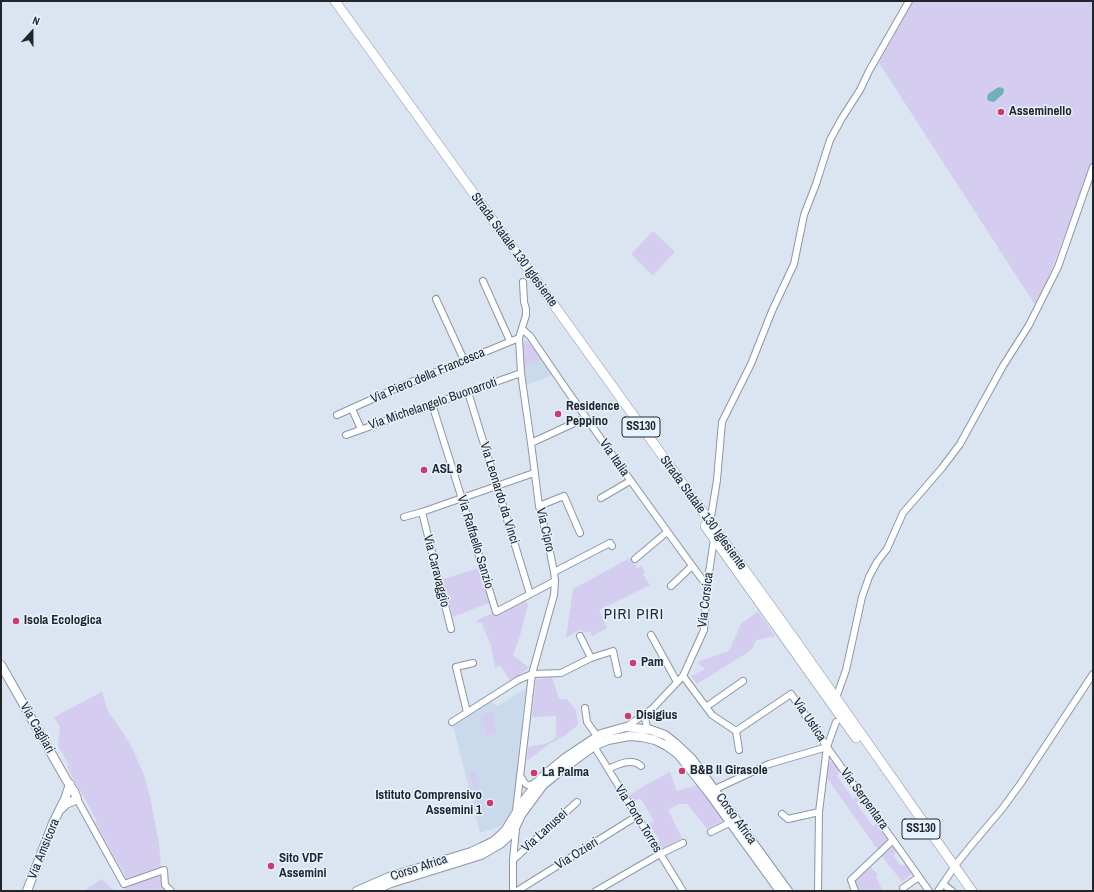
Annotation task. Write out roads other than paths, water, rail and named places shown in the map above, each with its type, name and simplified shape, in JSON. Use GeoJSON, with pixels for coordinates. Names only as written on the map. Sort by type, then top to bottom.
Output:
{"type":"FeatureCollection","features":[{"type":"Feature","properties":{"kind":"main road","name":"Strada Statale 130 Iglesiente"},"geometry":{"type":"LineString","coordinates":[[329,1],[714,539],[953,869],[972,891]]}},
{"type":"Feature","properties":{"kind":"main road","name":"Strada Statale 130 Iglesiente"},"geometry":{"type":"LineString","coordinates":[[335,1],[836,698],[953,869],[965,891]]}},
{"type":"Feature","properties":{"kind":"street"},"geometry":{"type":"LineString","coordinates":[[710,523],[717,480],[722,422],[751,364],[772,311],[794,264],[804,215],[830,140],[910,1]]}},
{"type":"Feature","properties":{"kind":"street"},"geometry":{"type":"LineString","coordinates":[[836,698],[846,670],[862,597],[869,577],[877,562],[887,549],[903,514],[960,444],[1003,366],[1029,325],[1058,267],[1093,167]]}},
{"type":"Feature","properties":{"kind":"street"},"geometry":{"type":"LineString","coordinates":[[483,281],[510,341]]}},
{"type":"Feature","properties":{"kind":"street","name":"Via Cipro"},"geometry":{"type":"LineString","coordinates":[[517,815],[532,674],[554,595],[555,581],[548,542],[539,506],[534,474],[532,443],[521,373],[519,338],[526,315],[523,282]]}},
{"type":"Feature","properties":{"kind":"street"},"geometry":{"type":"LineString","coordinates":[[436,299],[464,360]]}},
{"type":"Feature","properties":{"kind":"street","name":"Via Italia"},"geometry":{"type":"LineString","coordinates":[[522,329],[530,336],[630,481],[707,586]]}},
{"type":"Feature","properties":{"kind":"street","name":"Via Piero della Francesca"},"geometry":{"type":"LineString","coordinates":[[337,415],[397,388],[519,338]]}},
{"type":"Feature","properties":{"kind":"street","name":"Via Michelangelo Buonarroti"},"geometry":{"type":"LineString","coordinates":[[346,435],[521,373]]}},
{"type":"Feature","properties":{"kind":"street","name":"Via Leonardo da Vinci"},"geometry":{"type":"LineString","coordinates":[[468,392],[530,594]]}},
{"type":"Feature","properties":{"kind":"street","name":"Via Raffaello Sanzio"},"geometry":{"type":"LineString","coordinates":[[432,404],[496,612],[530,594]]}},
{"type":"Feature","properties":{"kind":"street"},"geometry":{"type":"LineString","coordinates":[[352,409],[361,429]]}},
{"type":"Feature","properties":{"kind":"street"},"geometry":{"type":"LineString","coordinates":[[532,443],[586,418]]}},
{"type":"Feature","properties":{"kind":"street"},"geometry":{"type":"LineString","coordinates":[[404,517],[534,474]]}},
{"type":"Feature","properties":{"kind":"street"},"geometry":{"type":"LineString","coordinates":[[601,498],[630,481]]}},
{"type":"Feature","properties":{"kind":"street"},"geometry":{"type":"LineString","coordinates":[[539,506],[564,496],[580,533]]}},
{"type":"Feature","properties":{"kind":"street","name":"Via Caravaggio"},"geometry":{"type":"LineString","coordinates":[[422,512],[451,629]]}},
{"type":"Feature","properties":{"kind":"street"},"geometry":{"type":"LineString","coordinates":[[635,559],[667,532]]}},
{"type":"Feature","properties":{"kind":"street","name":"Via Corsica"},"geometry":{"type":"LineString","coordinates":[[626,727],[652,708],[683,676],[704,630],[707,586],[714,539]]}},
{"type":"Feature","properties":{"kind":"street"},"geometry":{"type":"LineString","coordinates":[[554,572],[610,543],[612,546]]}},
{"type":"Feature","properties":{"kind":"street"},"geometry":{"type":"LineString","coordinates":[[671,586],[692,566]]}},
{"type":"Feature","properties":{"kind":"street"},"geometry":{"type":"LineString","coordinates":[[530,594],[555,581]]}},
{"type":"Feature","properties":{"kind":"street"},"geometry":{"type":"LineString","coordinates":[[651,635],[677,682]]}},
{"type":"Feature","properties":{"kind":"street"},"geometry":{"type":"LineString","coordinates":[[580,636],[591,658]]}},
{"type":"Feature","properties":{"kind":"street"},"geometry":{"type":"LineString","coordinates":[[452,722],[518,680],[532,674],[561,673],[591,658],[613,651],[618,674]]}},
{"type":"Feature","properties":{"kind":"street"},"geometry":{"type":"LineString","coordinates":[[467,712],[456,667],[473,663]]}},
{"type":"Feature","properties":{"kind":"street","name":"Via Cagliari"},"geometry":{"type":"LineString","coordinates":[[1,665],[72,787]]}},
{"type":"Feature","properties":{"kind":"street"},"geometry":{"type":"LineString","coordinates":[[938,891],[947,888],[953,869],[1002,809],[1021,783],[1093,674]]}},
{"type":"Feature","properties":{"kind":"street"},"geometry":{"type":"LineString","coordinates":[[683,676],[712,715],[736,731],[739,750]]}},
{"type":"Feature","properties":{"kind":"street"},"geometry":{"type":"LineString","coordinates":[[706,708],[743,681]]}},
{"type":"Feature","properties":{"kind":"street","name":"Via Ustica"},"geometry":{"type":"LineString","coordinates":[[736,731],[791,694],[827,747]]}},
{"type":"Feature","properties":{"kind":"street"},"geometry":{"type":"LineString","coordinates":[[585,708],[587,722],[597,736]]}},
{"type":"Feature","properties":{"kind":"street"},"geometry":{"type":"LineString","coordinates":[[631,736],[639,728],[652,708]]}},
{"type":"Feature","properties":{"kind":"street"},"geometry":{"type":"LineString","coordinates":[[645,719],[647,727],[651,730]]}},
{"type":"Feature","properties":{"kind":"street"},"geometry":{"type":"LineString","coordinates":[[818,891],[819,812],[827,747],[836,722]]}},
{"type":"Feature","properties":{"kind":"street","name":"Corso Africa"},"geometry":{"type":"LineString","coordinates":[[372,891],[391,883],[481,856],[500,844],[510,832],[524,800],[543,776],[565,758],[597,736],[626,727],[651,730],[665,735],[692,760],[780,891]]}},
{"type":"Feature","properties":{"kind":"street","name":"Corso Africa"},"geometry":{"type":"LineString","coordinates":[[510,832],[505,831],[543,785],[594,746],[608,740],[631,736],[652,739],[667,746],[678,754],[712,791]]}},
{"type":"Feature","properties":{"kind":"street","name":"Via Porto Torres"},"geometry":{"type":"LineString","coordinates":[[594,746],[683,891]]}},
{"type":"Feature","properties":{"kind":"street"},"geometry":{"type":"LineString","coordinates":[[712,791],[770,764],[827,747]]}},
{"type":"Feature","properties":{"kind":"street","name":"Via Serpentara"},"geometry":{"type":"LineString","coordinates":[[827,747],[929,891]]}},
{"type":"Feature","properties":{"kind":"street"},"geometry":{"type":"LineString","coordinates":[[608,769],[632,762],[638,763],[641,766]]}},
{"type":"Feature","properties":{"kind":"street"},"geometry":{"type":"LineString","coordinates":[[520,777],[527,785],[532,785],[543,776]]}},
{"type":"Feature","properties":{"kind":"street","name":"Via Cipro"},"geometry":{"type":"LineString","coordinates":[[520,777],[524,800]]}},
{"type":"Feature","properties":{"kind":"street"},"geometry":{"type":"LineString","coordinates":[[72,787],[77,799],[124,884],[164,870],[165,885],[171,891]]}},
{"type":"Feature","properties":{"kind":"street","name":"Via Amsicora"},"geometry":{"type":"LineString","coordinates":[[27,891],[53,823],[72,787]]}},
{"type":"Feature","properties":{"kind":"street","name":"Via Amsicora"},"geometry":{"type":"LineString","coordinates":[[61,808],[77,799]]}},
{"type":"Feature","properties":{"kind":"street","name":"Via Lanusei"},"geometry":{"type":"LineString","coordinates":[[513,860],[577,802]]}},
{"type":"Feature","properties":{"kind":"street"},"geometry":{"type":"LineString","coordinates":[[782,814],[788,819],[819,812]]}},
{"type":"Feature","properties":{"kind":"street","name":"Via Ozieri"},"geometry":{"type":"LineString","coordinates":[[517,891],[637,816]]}},
{"type":"Feature","properties":{"kind":"street"},"geometry":{"type":"LineString","coordinates":[[711,832],[733,821]]}},
{"type":"Feature","properties":{"kind":"street","name":"Corso Africa"},"geometry":{"type":"LineString","coordinates":[[733,821],[788,891]]}},
{"type":"Feature","properties":{"kind":"street"},"geometry":{"type":"LineString","coordinates":[[510,832],[513,860]]}},
{"type":"Feature","properties":{"kind":"street"},"geometry":{"type":"LineString","coordinates":[[510,832],[513,860],[513,891]]}},
{"type":"Feature","properties":{"kind":"street","name":"Corso Africa"},"geometry":{"type":"LineString","coordinates":[[357,891],[390,877],[482,848],[510,832]]}},
{"type":"Feature","properties":{"kind":"street"},"geometry":{"type":"LineString","coordinates":[[855,891],[851,880],[894,840]]}},
{"type":"Feature","properties":{"kind":"street"},"geometry":{"type":"LineString","coordinates":[[596,891],[682,843]]}},
{"type":"Feature","properties":{"kind":"street"},"geometry":{"type":"LineString","coordinates":[[500,844],[510,846],[512,851]]}},
{"type":"Feature","properties":{"kind":"street"},"geometry":{"type":"LineString","coordinates":[[903,888],[919,876]]}},
{"type":"Feature","properties":{"kind":"water"},"geometry":{"type":"Polygon","coordinates":[[[1000,87],[1004,89],[1003,94],[994,102],[989,101],[987,99],[988,94],[1000,87]]]}},
{"type":"Feature","properties":{"kind":"place","name":"Asseminello"},"geometry":{"type":"Point","coordinates":[1001,112]}},
{"type":"Feature","properties":{"kind":"place","name":"Residence Peppino"},"geometry":{"type":"Point","coordinates":[558,414]}},
{"type":"Feature","properties":{"kind":"place","name":"ASL 8"},"geometry":{"type":"Point","coordinates":[424,470]}},
{"type":"Feature","properties":{"kind":"place","name":"Isola Ecologica"},"geometry":{"type":"Point","coordinates":[16,621]}},
{"type":"Feature","properties":{"kind":"place","name":"Pam"},"geometry":{"type":"Point","coordinates":[633,663]}},
{"type":"Feature","properties":{"kind":"place","name":"Disigius"},"geometry":{"type":"Point","coordinates":[628,716]}},
{"type":"Feature","properties":{"kind":"place","name":"B&B Il Girasole"},"geometry":{"type":"Point","coordinates":[682,771]}},
{"type":"Feature","properties":{"kind":"place","name":"La Palma"},"geometry":{"type":"Point","coordinates":[534,773]}},
{"type":"Feature","properties":{"kind":"place","name":"Istituto Comprensivo Assemini 1"},"geometry":{"type":"Point","coordinates":[490,803]}},
{"type":"Feature","properties":{"kind":"place","name":"Sito VDF Assemini"},"geometry":{"type":"Point","coordinates":[271,866]}},
{"type":"Feature","properties":{"kind":"district","name":"PIRI PIRI"},"geometry":{"type":"Point","coordinates":[634,615]}}]}
